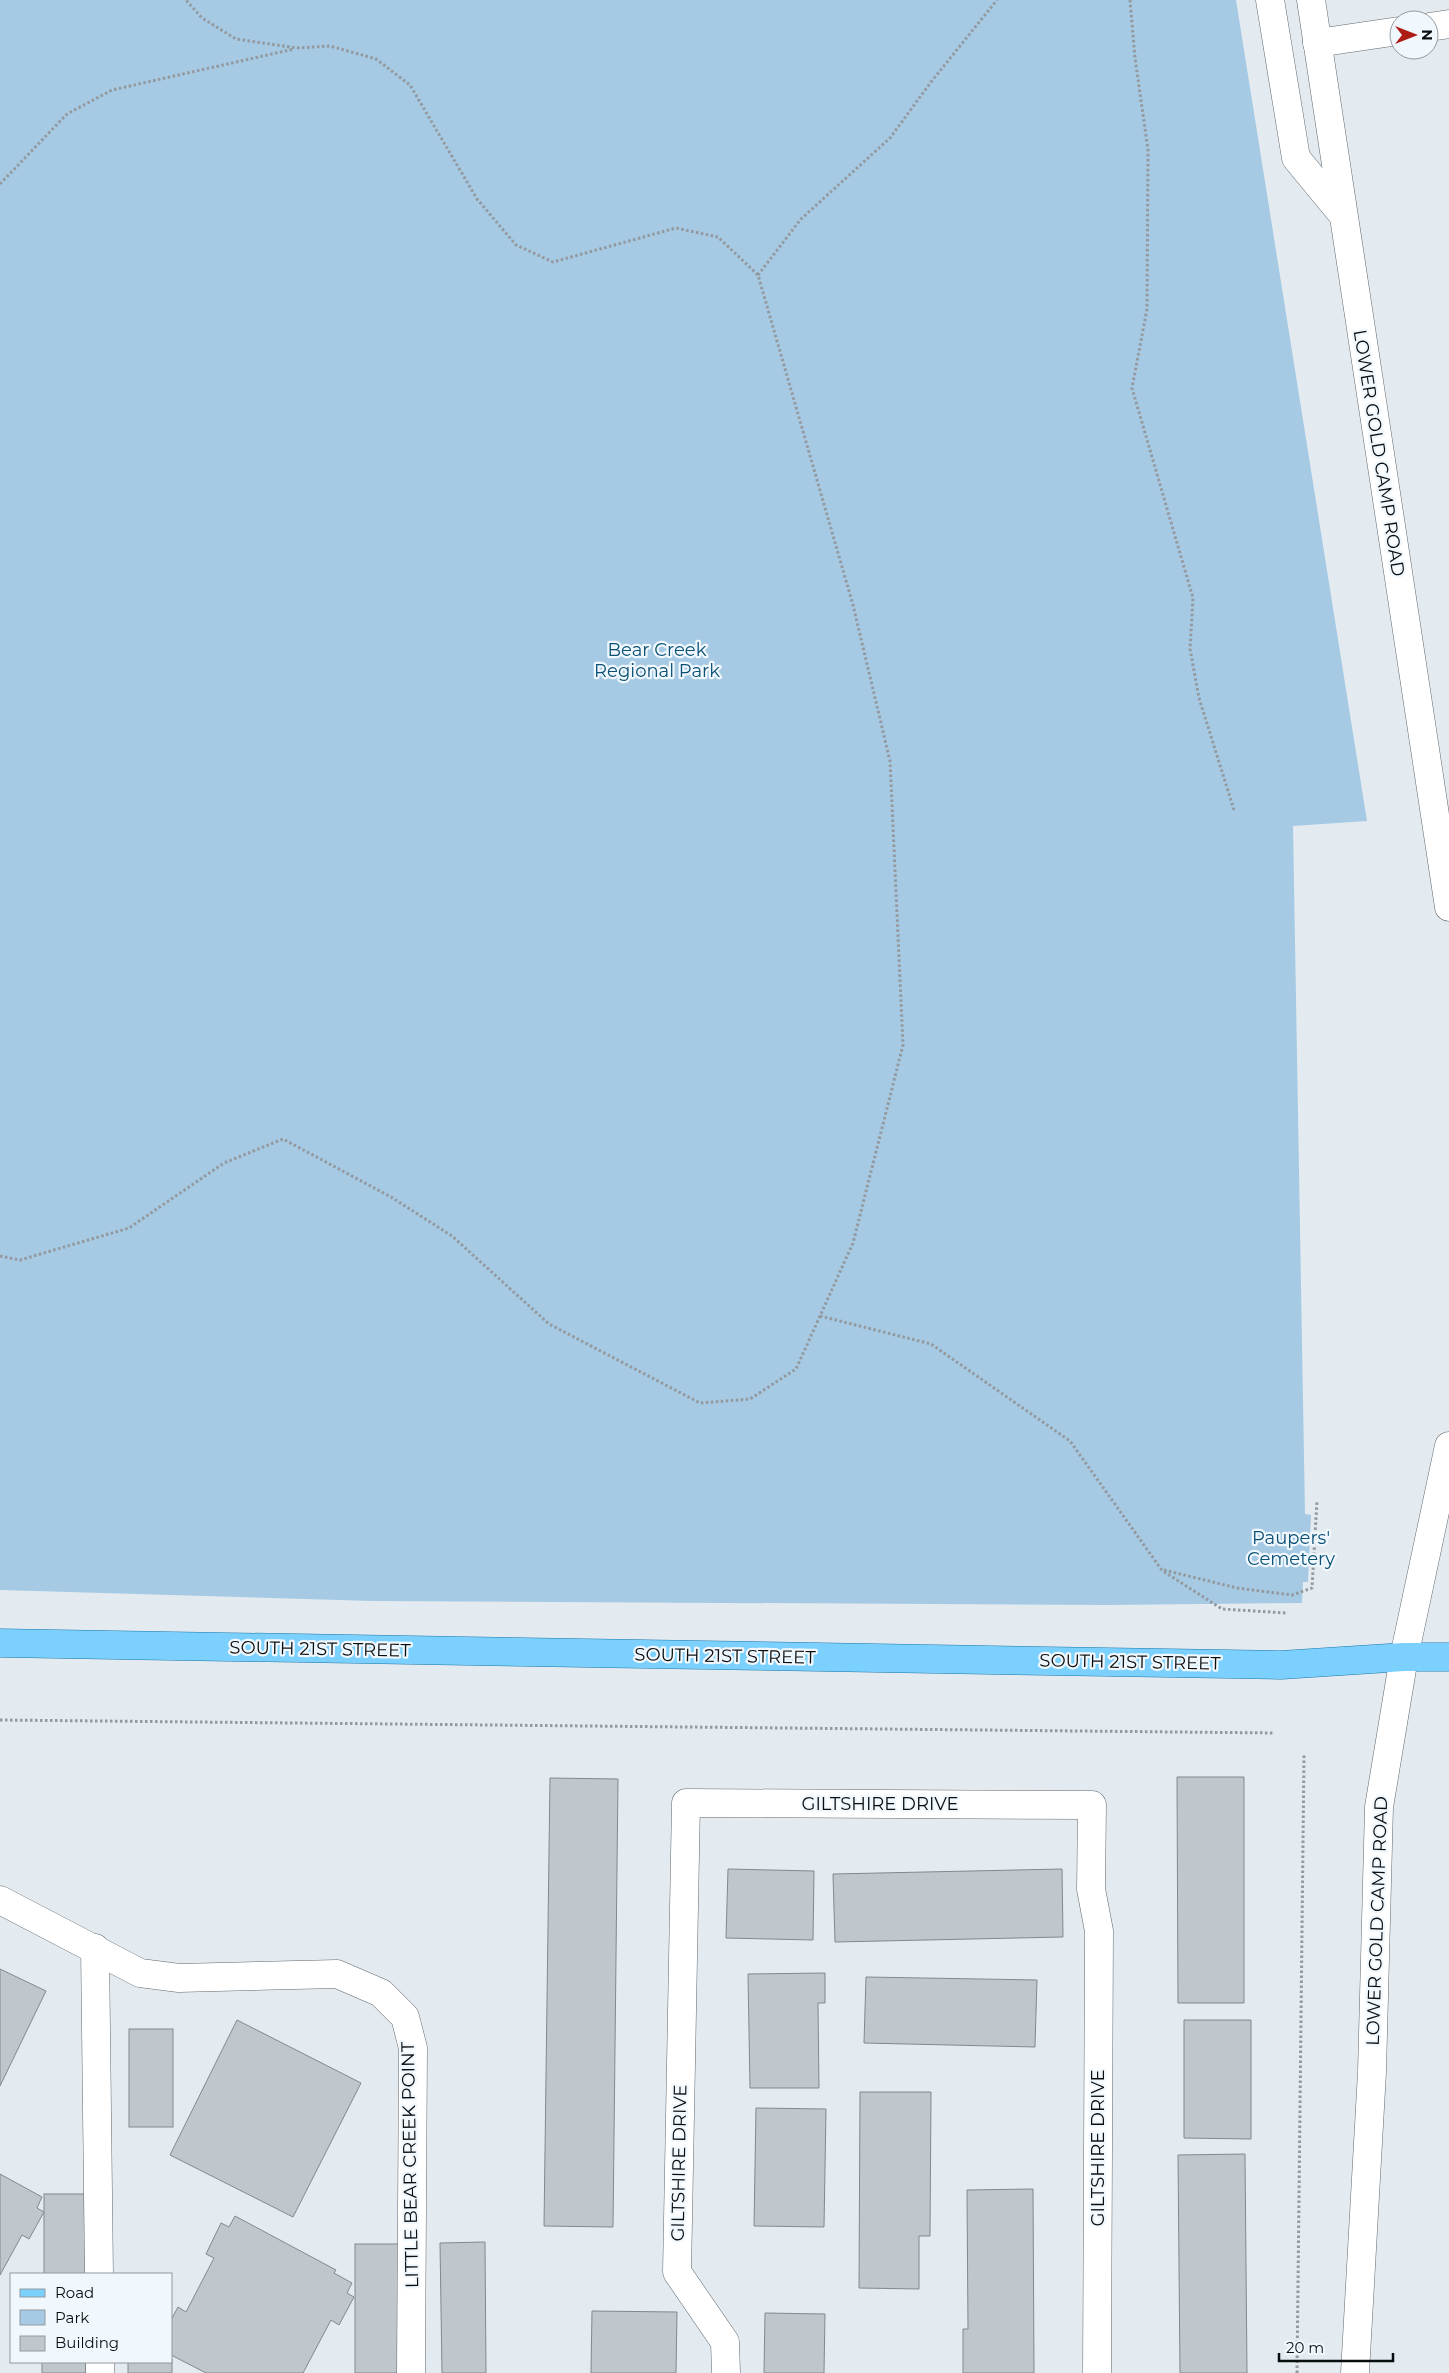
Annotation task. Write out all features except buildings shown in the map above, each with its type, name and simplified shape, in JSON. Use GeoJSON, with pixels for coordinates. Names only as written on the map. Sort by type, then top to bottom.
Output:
{"type":"FeatureCollection","features":[{"type":"Feature","properties":{"kind":"main road","name":"SOUTH 21ST STREET"},"geometry":{"type":"LineString","coordinates":[[0,1643],[1281,1665],[1404,1657],[1449,1657]]}},
{"type":"Feature","properties":{"kind":"street"},"geometry":{"type":"LineString","coordinates":[[1270,0],[1296,158],[1343,215]]}},
{"type":"Feature","properties":{"kind":"street","name":"LOWER GOLD CAMP ROAD"},"geometry":{"type":"LineString","coordinates":[[1311,0],[1449,906]]}},
{"type":"Feature","properties":{"kind":"street"},"geometry":{"type":"LineString","coordinates":[[1317,43],[1389,32]]}},
{"type":"Feature","properties":{"kind":"street","name":"LOWER GOLD CAMP ROAD"},"geometry":{"type":"LineString","coordinates":[[1355,2373],[1372,2072],[1379,1808],[1404,1657],[1449,1446]]}},
{"type":"Feature","properties":{"kind":"street","name":"GILTSHIRE DRIVE"},"geometry":{"type":"LineString","coordinates":[[726,2373],[725,2342],[677,2272],[686,1802],[1092,1806],[1091,1889],[1099,1931],[1096,2373]]}},
{"type":"Feature","properties":{"kind":"street","name":"LITTLE BEAR CREEK POINT"},"geometry":{"type":"LineString","coordinates":[[0,1900],[140,1972],[179,1978],[337,1974],[381,1993],[405,2017],[413,2048],[411,2373]]}},
{"type":"Feature","properties":{"kind":"street"},"geometry":{"type":"LineString","coordinates":[[95,1948],[99,2273]]}},
{"type":"Feature","properties":{"kind":"path"},"geometry":{"type":"LineString","coordinates":[[186,0],[202,18],[236,38],[297,48]]}},
{"type":"Feature","properties":{"kind":"path"},"geometry":{"type":"LineString","coordinates":[[758,274],[801,219],[890,138],[931,82],[997,0]]}},
{"type":"Feature","properties":{"kind":"path"},"geometry":{"type":"LineString","coordinates":[[1130,0],[1135,58],[1148,150],[1147,309],[1132,388],[1193,598],[1190,649],[1193,668],[1199,698],[1234,810]]}},
{"type":"Feature","properties":{"kind":"path"},"geometry":{"type":"LineString","coordinates":[[0,184],[67,114],[112,90],[297,48],[330,46],[376,59],[410,85],[477,199],[516,246],[553,262],[676,228],[718,237],[758,274],[852,605],[890,761],[903,1045],[852,1243],[796,1369],[750,1399],[700,1403],[549,1324],[452,1236],[391,1197],[283,1139],[224,1163],[129,1228],[20,1260],[0,1256]]}},
{"type":"Feature","properties":{"kind":"path"},"geometry":{"type":"LineString","coordinates":[[820,1316],[931,1344],[1070,1441],[1161,1569],[1222,1609],[1286,1613]]}},
{"type":"Feature","properties":{"kind":"path"},"geometry":{"type":"LineString","coordinates":[[1161,1569],[1237,1588],[1292,1595],[1312,1588],[1317,1502]]}},
{"type":"Feature","properties":{"kind":"path"},"geometry":{"type":"LineString","coordinates":[[0,1720],[1275,1733]]}},
{"type":"Feature","properties":{"kind":"path"},"geometry":{"type":"LineString","coordinates":[[1296,2373],[1304,1754]]}},
{"type":"Feature","properties":{"kind":"green space","name":"Bear Creek Regional Park"},"geometry":{"type":"Polygon","coordinates":[[[0,0],[1236,0],[1367,821],[1293,826],[1305,1514],[1311,1515],[1308,1582],[1303,1582],[1302,1603],[1106,1605],[373,1601],[0,1590],[0,0]]]}},
{"type":"Feature","properties":{"kind":"park label","name":"Paupers' Cemetery"},"geometry":{"type":"Point","coordinates":[1291,1548]}}]}
